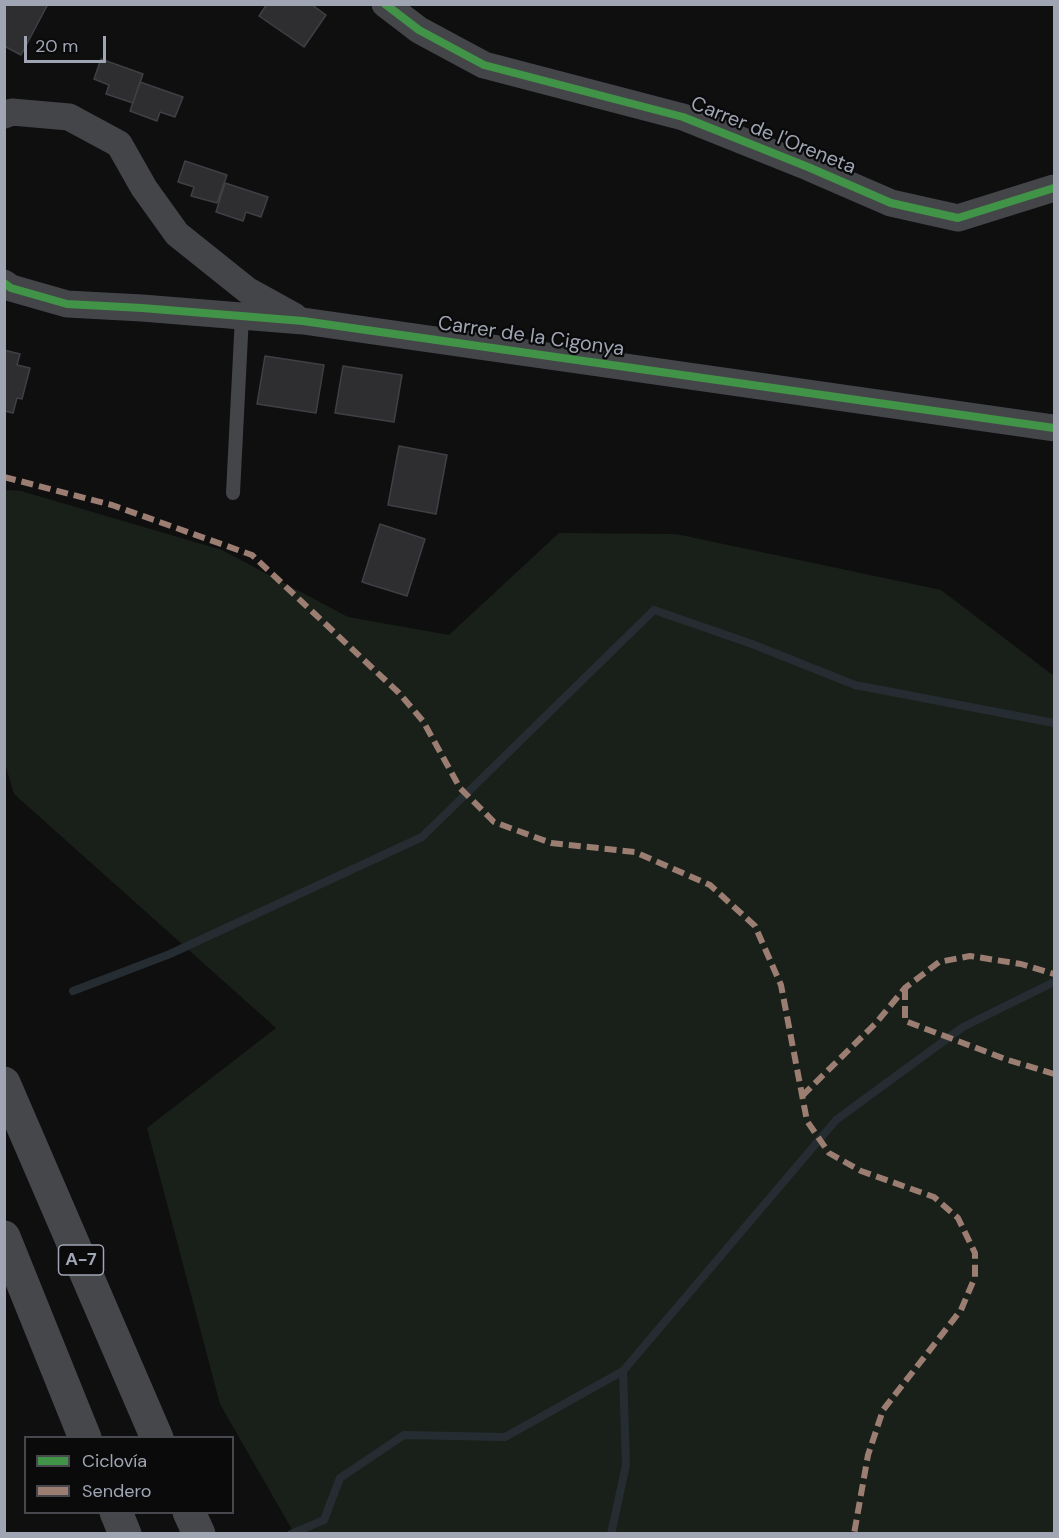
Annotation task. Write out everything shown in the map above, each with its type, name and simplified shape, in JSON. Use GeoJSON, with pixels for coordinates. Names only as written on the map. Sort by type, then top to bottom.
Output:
{"type":"FeatureCollection","features":[{"type":"Feature","properties":{"kind":"highway","name":"A-7"},"geometry":{"type":"LineString","coordinates":[[4,1083],[157,1436]]}},
{"type":"Feature","properties":{"kind":"highway"},"geometry":{"type":"LineString","coordinates":[[4,1237],[85,1436]]}},
{"type":"Feature","properties":{"kind":"highway"},"geometry":{"type":"LineString","coordinates":[[117,1514],[125,1533]]}},
{"type":"Feature","properties":{"kind":"highway"},"geometry":{"type":"LineString","coordinates":[[190,1514],[199,1533]]}},
{"type":"Feature","properties":{"kind":"street","name":"Carrer de l'Oreneta"},"geometry":{"type":"LineString","coordinates":[[385,4],[419,30],[484,65],[682,117],[891,203],[958,218],[1054,188]]}},
{"type":"Feature","properties":{"kind":"street","name":"Carrer de la Cigonya"},"geometry":{"type":"LineString","coordinates":[[7,109],[69,117],[119,144],[144,188],[177,234],[247,290],[303,321]]}},
{"type":"Feature","properties":{"kind":"street","name":"Carrer de la Cigonya"},"geometry":{"type":"LineString","coordinates":[[4,283],[10,288],[67,304],[303,321],[1054,428]]}},
{"type":"Feature","properties":{"kind":"lane"},"geometry":{"type":"LineString","coordinates":[[233,493],[243,316]]}},
{"type":"Feature","properties":{"kind":"shaded area"},"geometry":{"type":"Polygon","coordinates":[[[5,490],[21,491],[222,550],[348,617],[449,635],[559,533],[676,534],[941,590],[1054,676],[1054,1533],[294,1533],[220,1404],[147,1128],[276,1028],[14,794],[4,760],[5,490]]]}},
{"type":"Feature","properties":{"kind":"building"},"geometry":{"type":"Polygon","coordinates":[[[4,4],[48,4],[21,55],[4,46],[4,4]]]}},
{"type":"Feature","properties":{"kind":"building"},"geometry":{"type":"Polygon","coordinates":[[[267,4],[311,4],[326,15],[304,47],[259,16],[267,4]]]}},
{"type":"Feature","properties":{"kind":"building"},"geometry":{"type":"Polygon","coordinates":[[[101,59],[143,74],[133,103],[106,94],[109,85],[94,79],[101,59]]]}},
{"type":"Feature","properties":{"kind":"building"},"geometry":{"type":"Polygon","coordinates":[[[140,82],[183,97],[175,117],[160,112],[157,121],[130,111],[140,82]]]}},
{"type":"Feature","properties":{"kind":"building"},"geometry":{"type":"Polygon","coordinates":[[[185,161],[227,175],[217,203],[191,196],[194,187],[178,182],[185,161]]]}},
{"type":"Feature","properties":{"kind":"building"},"geometry":{"type":"Polygon","coordinates":[[[225,183],[268,197],[261,217],[246,212],[243,221],[216,212],[225,183]]]}},
{"type":"Feature","properties":{"kind":"building"},"geometry":{"type":"Polygon","coordinates":[[[4,350],[20,354],[17,365],[30,368],[22,399],[17,398],[13,413],[4,411],[4,350]]]}},
{"type":"Feature","properties":{"kind":"building"},"geometry":{"type":"Polygon","coordinates":[[[265,356],[324,365],[316,413],[257,404],[265,356]]]}},
{"type":"Feature","properties":{"kind":"building"},"geometry":{"type":"Polygon","coordinates":[[[343,366],[402,375],[394,422],[335,413],[343,366]]]}},
{"type":"Feature","properties":{"kind":"building"},"geometry":{"type":"Polygon","coordinates":[[[399,446],[447,455],[436,514],[388,505],[399,446]]]}},
{"type":"Feature","properties":{"kind":"building"},"geometry":{"type":"Polygon","coordinates":[[[380,524],[425,539],[407,596],[362,582],[380,524]]]}},
{"type":"Feature","properties":{"kind":"waterway"},"geometry":{"type":"LineString","coordinates":[[73,991],[170,954],[422,837],[654,610],[752,644],[855,685],[1054,723]]}},
{"type":"Feature","properties":{"kind":"waterway"},"geometry":{"type":"LineString","coordinates":[[611,1534],[626,1465],[623,1371],[836,1120],[963,1027],[1054,982]]}},
{"type":"Feature","properties":{"kind":"waterway"},"geometry":{"type":"LineString","coordinates":[[291,1534],[324,1520],[340,1478],[404,1435],[505,1437],[623,1371]]}},
{"type":"Feature","properties":{"kind":"marked path"},"geometry":{"type":"LineString","coordinates":[[4,477],[112,505],[252,555],[399,693],[423,721],[460,788],[494,822],[551,843],[635,852],[710,885],[755,926],[781,985],[807,1121],[829,1153],[861,1171],[934,1197],[958,1218],[975,1253],[975,1277],[961,1310],[883,1410],[868,1455],[854,1534]]}},
{"type":"Feature","properties":{"kind":"marked path"},"geometry":{"type":"LineString","coordinates":[[802,1096],[876,1023],[905,988],[939,962],[970,956],[1021,964],[1054,974]]}},
{"type":"Feature","properties":{"kind":"marked path"},"geometry":{"type":"LineString","coordinates":[[905,988],[905,1021],[1008,1060],[1054,1074]]}},
{"type":"Feature","properties":{"kind":"cycle path"},"geometry":{"type":"LineString","coordinates":[[385,4],[419,30],[484,65],[683,117],[891,203],[958,218],[1054,188]]}},
{"type":"Feature","properties":{"kind":"cycle path"},"geometry":{"type":"LineString","coordinates":[[4,283],[11,288],[67,304],[303,321],[1054,428]]}}]}
